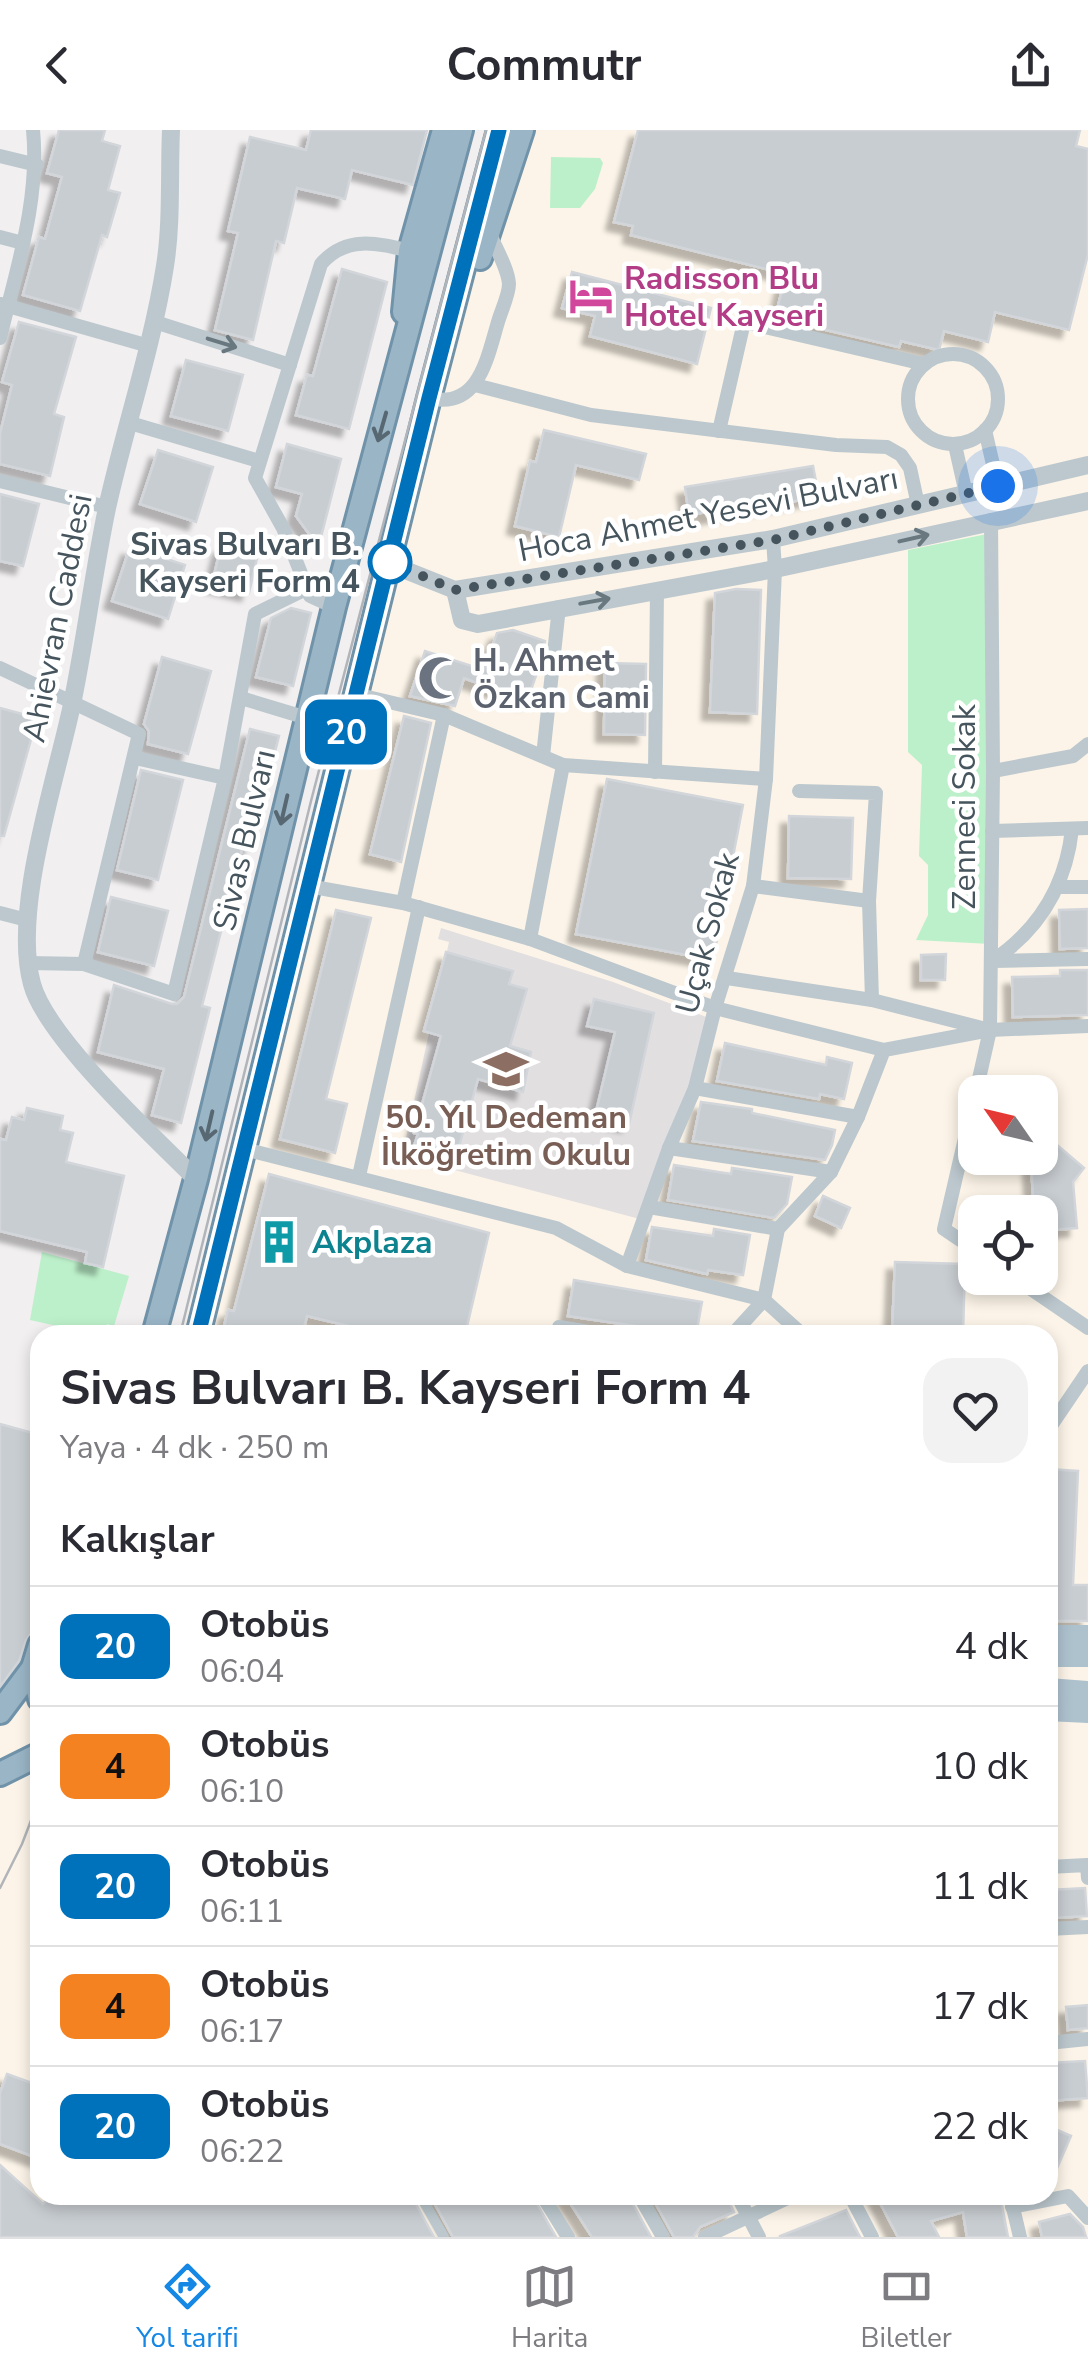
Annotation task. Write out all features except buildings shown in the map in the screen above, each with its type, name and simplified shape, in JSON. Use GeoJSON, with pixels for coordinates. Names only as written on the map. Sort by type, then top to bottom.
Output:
{"type":"FeatureCollection","features":[{"type":"Feature","properties":{"kind":"highway"},"geometry":{"type":"LineString","coordinates":[[402,359],[410,251],[444,130]]}},
{"type":"Feature","properties":{"kind":"highway","name":"Sivas Bulvarı"},"geometry":{"type":"LineString","coordinates":[[157,1325],[196,1179],[334,607],[461,130]]}},
{"type":"Feature","properties":{"kind":"highway"},"geometry":{"type":"LineString","coordinates":[[200,1325],[429,398],[500,130]]}},
{"type":"Feature","properties":{"kind":"highway"},"geometry":{"type":"LineString","coordinates":[[429,398],[522,130]]}},
{"type":"Feature","properties":{"kind":"highway"},"geometry":{"type":"LineString","coordinates":[[0,1712],[30,1672]]}},
{"type":"Feature","properties":{"kind":"highway"},"geometry":{"type":"LineString","coordinates":[[0,1774],[30,1759]]}},
{"type":"Feature","properties":{"kind":"main road"},"geometry":{"type":"LineString","coordinates":[[1058,1636],[1088,1636]]}},
{"type":"Feature","properties":{"kind":"main road"},"geometry":{"type":"LineString","coordinates":[[1058,1656],[1088,1656]]}},
{"type":"Feature","properties":{"kind":"main road"},"geometry":{"type":"LineString","coordinates":[[1058,1690],[1088,1692]]}},
{"type":"Feature","properties":{"kind":"main road"},"geometry":{"type":"LineString","coordinates":[[1058,1710],[1088,1712]]}},
{"type":"Feature","properties":{"kind":"street"},"geometry":{"type":"LineString","coordinates":[[0,338],[4,305],[23,243],[37,166],[32,130]]}},
{"type":"Feature","properties":{"kind":"street","name":"Ahievran Caddesi"},"geometry":{"type":"LineString","coordinates":[[171,130],[166,261],[155,322],[107,508],[72,704],[28,902],[28,962],[38,1000],[58,1031],[136,1120],[196,1179]]}},
{"type":"Feature","properties":{"kind":"street"},"geometry":{"type":"LineString","coordinates":[[0,156],[37,166]]}},
{"type":"Feature","properties":{"kind":"street"},"geometry":{"type":"LineString","coordinates":[[429,398],[452,399],[476,385],[482,375],[509,284],[489,232]]}},
{"type":"Feature","properties":{"kind":"street"},"geometry":{"type":"LineString","coordinates":[[0,237],[23,243]]}},
{"type":"Feature","properties":{"kind":"street"},"geometry":{"type":"LineString","coordinates":[[334,607],[316,602],[306,589],[282,528],[255,478],[316,273],[327,256],[352,243],[374,243],[410,251]]}},
{"type":"Feature","properties":{"kind":"street"},"geometry":{"type":"LineString","coordinates":[[4,305],[149,346]]}},
{"type":"Feature","properties":{"kind":"street"},"geometry":{"type":"LineString","coordinates":[[155,322],[290,365]]}},
{"type":"Feature","properties":{"kind":"street"},"geometry":{"type":"LineString","coordinates":[[719,431],[744,322],[924,364],[952,354],[973,359],[995,382],[998,393],[995,415],[974,440],[955,445],[932,440],[910,416],[907,394],[924,364]]}},
{"type":"Feature","properties":{"kind":"street"},"geometry":{"type":"LineString","coordinates":[[476,385],[591,415],[887,447],[901,455],[910,468],[918,505]]}},
{"type":"Feature","properties":{"kind":"street"},"geometry":{"type":"LineString","coordinates":[[130,422],[259,462]]}},
{"type":"Feature","properties":{"kind":"street"},"geometry":{"type":"LineString","coordinates":[[986,430],[998,486]]}},
{"type":"Feature","properties":{"kind":"street"},"geometry":{"type":"LineString","coordinates":[[955,445],[966,494]]}},
{"type":"Feature","properties":{"kind":"street","name":"Hoca Ahmet Yesevi Bulvarı"},"geometry":{"type":"LineString","coordinates":[[1088,466],[773,540],[455,590],[459,615],[469,624],[776,570],[1088,501]]}},
{"type":"Feature","properties":{"kind":"street"},"geometry":{"type":"LineString","coordinates":[[0,481],[107,508]]}},
{"type":"Feature","properties":{"kind":"street","name":"Zenneci Sokak"},"geometry":{"type":"LineString","coordinates":[[979,1075],[990,1030],[991,520]]}},
{"type":"Feature","properties":{"kind":"street","name":"Uçak Sokak"},"geometry":{"type":"LineString","coordinates":[[627,1266],[668,1148],[695,1088],[753,886],[766,780],[776,570],[773,540]]}},
{"type":"Feature","properties":{"kind":"street"},"geometry":{"type":"LineString","coordinates":[[390,564],[455,590]]}},
{"type":"Feature","properties":{"kind":"street"},"geometry":{"type":"LineString","coordinates":[[28,962],[84,964],[174,994],[225,778],[255,614],[306,589]]}},
{"type":"Feature","properties":{"kind":"street"},"geometry":{"type":"LineString","coordinates":[[655,772],[657,590]]}},
{"type":"Feature","properties":{"kind":"street"},"geometry":{"type":"LineString","coordinates":[[543,756],[558,608]]}},
{"type":"Feature","properties":{"kind":"street"},"geometry":{"type":"LineString","coordinates":[[0,668],[139,734],[84,964]]}},
{"type":"Feature","properties":{"kind":"street"},"geometry":{"type":"LineString","coordinates":[[355,694],[444,715],[564,765],[766,780]]}},
{"type":"Feature","properties":{"kind":"street"},"geometry":{"type":"LineString","coordinates":[[240,698],[306,718]]}},
{"type":"Feature","properties":{"kind":"street"},"geometry":{"type":"LineString","coordinates":[[403,902],[444,715]]}},
{"type":"Feature","properties":{"kind":"street"},"geometry":{"type":"LineString","coordinates":[[993,771],[1074,756],[1088,744]]}},
{"type":"Feature","properties":{"kind":"street"},"geometry":{"type":"LineString","coordinates":[[135,758],[225,778]]}},
{"type":"Feature","properties":{"kind":"street"},"geometry":{"type":"LineString","coordinates":[[530,938],[564,765]]}},
{"type":"Feature","properties":{"kind":"street"},"geometry":{"type":"LineString","coordinates":[[800,791],[876,794],[869,901],[872,1000]]}},
{"type":"Feature","properties":{"kind":"street"},"geometry":{"type":"LineString","coordinates":[[992,830],[1088,828]]}},
{"type":"Feature","properties":{"kind":"street"},"geometry":{"type":"LineString","coordinates":[[991,962],[1030,930],[1058,887],[1072,829]]}},
{"type":"Feature","properties":{"kind":"street"},"geometry":{"type":"LineString","coordinates":[[308,886],[403,902],[530,938],[716,1008],[884,1050],[990,1030],[1088,1026]]}},
{"type":"Feature","properties":{"kind":"street"},"geometry":{"type":"LineString","coordinates":[[753,886],[869,901]]}},
{"type":"Feature","properties":{"kind":"street"},"geometry":{"type":"LineString","coordinates":[[1058,887],[1088,887]]}},
{"type":"Feature","properties":{"kind":"street"},"geometry":{"type":"LineString","coordinates":[[359,1176],[419,907]]}},
{"type":"Feature","properties":{"kind":"street"},"geometry":{"type":"LineString","coordinates":[[0,913],[27,920]]}},
{"type":"Feature","properties":{"kind":"street"},"geometry":{"type":"LineString","coordinates":[[991,962],[1088,959]]}},
{"type":"Feature","properties":{"kind":"street"},"geometry":{"type":"LineString","coordinates":[[727,978],[872,1000],[990,1030]]}},
{"type":"Feature","properties":{"kind":"street"},"geometry":{"type":"LineString","coordinates":[[741,1325],[764,1300],[778,1230],[831,1172],[884,1050]]}},
{"type":"Feature","properties":{"kind":"street"},"geometry":{"type":"LineString","coordinates":[[695,1088],[858,1117]]}},
{"type":"Feature","properties":{"kind":"street"},"geometry":{"type":"LineString","coordinates":[[668,1148],[831,1172]]}},
{"type":"Feature","properties":{"kind":"street"},"geometry":{"type":"LineString","coordinates":[[244,1149],[556,1228],[627,1266],[764,1300],[792,1325]]}},
{"type":"Feature","properties":{"kind":"street","name":"Zenneci Sokak"},"geometry":{"type":"LineString","coordinates":[[958,1168],[944,1229],[958,1238]]}},
{"type":"Feature","properties":{"kind":"street"},"geometry":{"type":"LineString","coordinates":[[649,1207],[778,1230]]}},
{"type":"Feature","properties":{"kind":"street"},"geometry":{"type":"LineString","coordinates":[[1040,1295],[1088,1328]]}},
{"type":"Feature","properties":{"kind":"street"},"geometry":{"type":"LineString","coordinates":[[1058,1415],[1088,1371]]}},
{"type":"Feature","properties":{"kind":"street"},"geometry":{"type":"LineString","coordinates":[[1058,1866],[1087,1865],[1088,1878]]}},
{"type":"Feature","properties":{"kind":"street"},"geometry":{"type":"LineString","coordinates":[[1058,1928],[1088,1927]]}},
{"type":"Feature","properties":{"kind":"street"},"geometry":{"type":"LineString","coordinates":[[1058,2042],[1088,2040]]}},
{"type":"Feature","properties":{"kind":"street"},"geometry":{"type":"LineString","coordinates":[[1058,2197],[1068,2196],[1088,2218]]}},
{"type":"Feature","properties":{"kind":"street"},"geometry":{"type":"LineString","coordinates":[[426,2205],[444,2237]]}},
{"type":"Feature","properties":{"kind":"street"},"geometry":{"type":"LineString","coordinates":[[548,2205],[568,2237]]}},
{"type":"Feature","properties":{"kind":"street"},"geometry":{"type":"LineString","coordinates":[[645,2205],[663,2237]]}},
{"type":"Feature","properties":{"kind":"street"},"geometry":{"type":"LineString","coordinates":[[743,2205],[759,2237]]}},
{"type":"Feature","properties":{"kind":"street"},"geometry":{"type":"LineString","coordinates":[[705,2237],[773,2205]]}},
{"type":"Feature","properties":{"kind":"street"},"geometry":{"type":"LineString","coordinates":[[855,2205],[872,2237]]}},
{"type":"Feature","properties":{"kind":"street"},"geometry":{"type":"LineString","coordinates":[[1012,2205],[1020,2237]]}},
{"type":"Feature","properties":{"kind":"shaded area"},"geometry":{"type":"Polygon","coordinates":[[[486,130],[1088,130],[1088,2237],[0,2237],[0,1693],[25,1656],[30,1657],[30,2205],[1058,2205],[1058,1325],[186,1325],[486,130]]]}},
{"type":"Feature","properties":{"kind":"shaded area","name":"50. Yıl Dedeman İlköğretim Okulu"},"geometry":{"type":"Polygon","coordinates":[[[441,928],[613,982],[717,1021],[651,1222],[402,1156],[449,942],[438,939],[441,928]]]}},
{"type":"Feature","properties":{"kind":"green space"},"geometry":{"type":"Polygon","coordinates":[[[551,157],[600,158],[603,163],[595,189],[580,208],[550,208],[551,157]]]}},
{"type":"Feature","properties":{"kind":"green space"},"geometry":{"type":"Polygon","coordinates":[[[992,533],[990,944],[916,940],[928,915],[928,865],[919,856],[922,765],[908,752],[908,550],[992,533]]]}},
{"type":"Feature","properties":{"kind":"green space"},"geometry":{"type":"Polygon","coordinates":[[[42,1252],[129,1276],[114,1325],[52,1325],[30,1320],[42,1252]]]}},
{"type":"Feature","properties":{"kind":"tram line"},"geometry":{"type":"LineString","coordinates":[[182,1325],[311,801],[486,130]]}},
{"type":"Feature","properties":{"kind":"tram line"},"geometry":{"type":"LineString","coordinates":[[0,1888],[30,1823]]}},
{"type":"Feature","properties":{"kind":"bus line","name":"20"},"geometry":{"type":"LineString","coordinates":[[200,1325],[355,694],[499,130]]}},
{"type":"Feature","properties":{"kind":"place","name":"Radisson Blu Hotel Kayseri"},"geometry":{"type":"Point","coordinates":[591,296]}},
{"type":"Feature","properties":{"kind":"place","name":"Sivas Bulvarı B. Kayseri Form 4"},"geometry":{"type":"Point","coordinates":[390,562]}},
{"type":"Feature","properties":{"kind":"place","name":"H. Ahmet Özkan Cami"},"geometry":{"type":"Point","coordinates":[440,678]}},
{"type":"Feature","properties":{"kind":"place","name":"50. Yıl Dedeman İlköğretim Okulu"},"geometry":{"type":"Point","coordinates":[506,1069]}},
{"type":"Feature","properties":{"kind":"place","name":"Akplaza"},"geometry":{"type":"Point","coordinates":[279,1242]}},
{"type":"Feature","properties":{"kind":"route"},"geometry":{"type":"LineString","coordinates":[[390,562],[455,590],[773,540],[998,486]]}}]}
